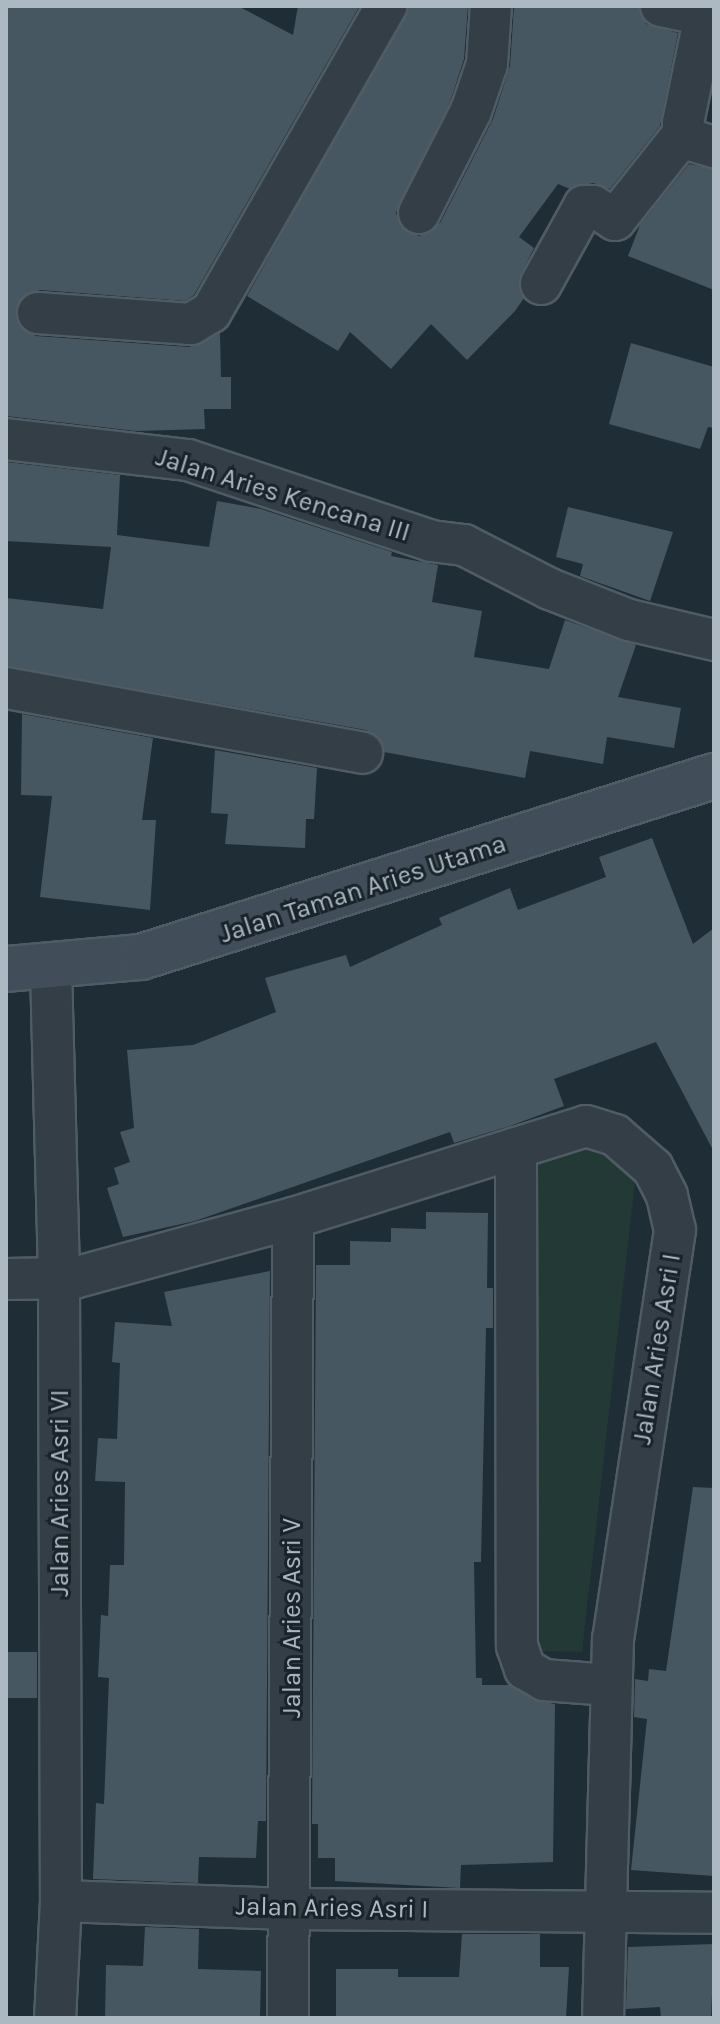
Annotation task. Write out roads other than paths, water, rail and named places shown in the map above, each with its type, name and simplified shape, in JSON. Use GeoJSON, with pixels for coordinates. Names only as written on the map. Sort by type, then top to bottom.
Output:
{"type":"FeatureCollection","features":[{"type":"Feature","properties":{"kind":"street"},"geometry":{"type":"LineString","coordinates":[[38,313],[191,324],[211,312],[386,6]]}},
{"type":"Feature","properties":{"kind":"street"},"geometry":{"type":"LineString","coordinates":[[419,213],[471,111],[487,64],[491,6]]}},
{"type":"Feature","properties":{"kind":"street"},"geometry":{"type":"LineString","coordinates":[[541,284],[584,206],[593,206],[615,220],[699,140],[706,10],[661,6]]}},
{"type":"Feature","properties":{"kind":"street","name":"Jalan Aries Kencana III"},"geometry":{"type":"LineString","coordinates":[[6,439],[159,453],[431,541],[464,545],[550,589],[629,620],[714,640]]}},
{"type":"Feature","properties":{"kind":"street"},"geometry":{"type":"LineString","coordinates":[[6,688],[362,753]]}},
{"type":"Feature","properties":{"kind":"street","name":"Jalan Taman Aries Utama"},"geometry":{"type":"LineString","coordinates":[[6,969],[51,969],[141,957],[714,777]]}},
{"type":"Feature","properties":{"kind":"street","name":"Jalan Aries Asri VI"},"geometry":{"type":"LineString","coordinates":[[51,969],[59,1280],[61,1901],[55,2018]]}},
{"type":"Feature","properties":{"kind":"street","name":"Jalan Aries Asri I"},"geometry":{"type":"LineString","coordinates":[[6,1279],[59,1280],[293,1218],[586,1126],[615,1135],[653,1168],[667,1196],[675,1230],[609,1685],[603,1910]]}},
{"type":"Feature","properties":{"kind":"street"},"geometry":{"type":"LineString","coordinates":[[516,1148],[517,1646],[525,1669],[544,1680],[609,1685]]}},
{"type":"Feature","properties":{"kind":"street","name":"Jalan Aries Asri V"},"geometry":{"type":"LineString","coordinates":[[288,2018],[293,1218]]}},
{"type":"Feature","properties":{"kind":"street","name":"Jalan Aries Asri I"},"geometry":{"type":"LineString","coordinates":[[61,1901],[289,1909],[714,1913]]}},
{"type":"Feature","properties":{"kind":"street"},"geometry":{"type":"LineString","coordinates":[[603,1910],[603,2018]]}}]}
